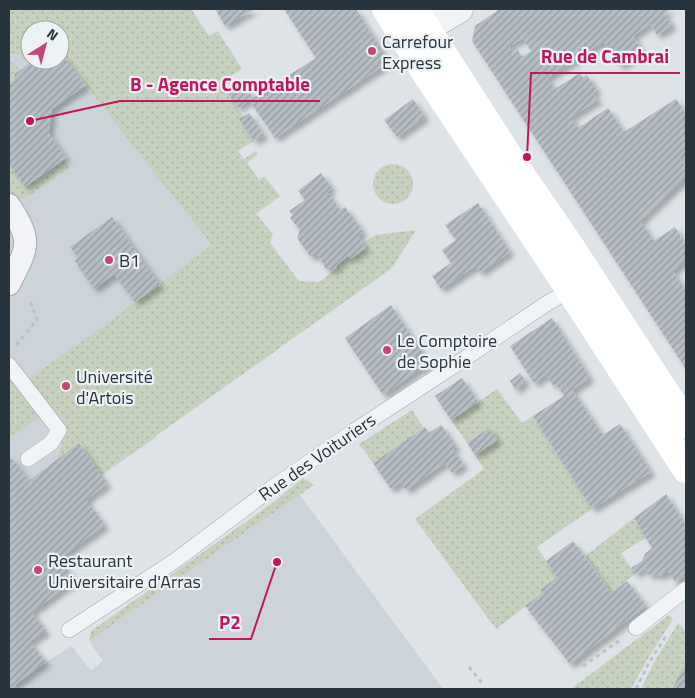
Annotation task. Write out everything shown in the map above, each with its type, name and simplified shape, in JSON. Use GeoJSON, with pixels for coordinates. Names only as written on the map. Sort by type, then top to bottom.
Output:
{"type":"FeatureCollection","features":[{"type":"Feature","properties":{"kind":"main road"},"geometry":{"type":"LineString","coordinates":[[386,9],[415,26],[566,240],[686,424]]}},
{"type":"Feature","properties":{"kind":"main road"},"geometry":{"type":"LineString","coordinates":[[415,26],[570,290],[686,469]]}},
{"type":"Feature","properties":{"kind":"street"},"geometry":{"type":"LineString","coordinates":[[415,26],[459,9]]}},
{"type":"Feature","properties":{"kind":"street"},"geometry":{"type":"LineString","coordinates":[[9,205],[20,222],[26,239],[22,260],[10,282]]}},
{"type":"Feature","properties":{"kind":"lane","name":"Rue des Voituriers"},"geometry":{"type":"LineString","coordinates":[[68,630],[176,560],[272,488],[350,433],[570,290]]}},
{"type":"Feature","properties":{"kind":"lane"},"geometry":{"type":"LineString","coordinates":[[9,366],[59,430],[51,443],[28,459]]}},
{"type":"Feature","properties":{"kind":"lane"},"geometry":{"type":"LineString","coordinates":[[636,628],[680,594]]}},
{"type":"Feature","properties":{"kind":"path"},"geometry":{"type":"LineString","coordinates":[[10,282],[21,287],[28,295],[37,320],[14,347]]}},
{"type":"Feature","properties":{"kind":"path"},"geometry":{"type":"LineString","coordinates":[[636,689],[650,661],[675,621],[680,594]]}},
{"type":"Feature","properties":{"kind":"path"},"geometry":{"type":"LineString","coordinates":[[583,666],[636,628]]}},
{"type":"Feature","properties":{"kind":"path"},"geometry":{"type":"LineString","coordinates":[[469,667],[482,683]]}},
{"type":"Feature","properties":{"kind":"shaded area","name":"Université d'Artois"},"geometry":{"type":"Polygon","coordinates":[[[9,9],[20,20],[20,70],[70,70],[70,66],[213,245],[160,285],[157,437],[102,475],[107,484],[86,499],[105,525],[59,559],[75,580],[33,612],[46,631],[31,643],[46,662],[72,646],[91,671],[103,661],[89,641],[300,495],[443,689],[9,689],[9,9]]]}},
{"type":"Feature","properties":{"kind":"green space"},"geometry":{"type":"Polygon","coordinates":[[[9,9],[191,9],[209,36],[218,31],[242,69],[220,83],[243,116],[240,119],[254,141],[238,151],[244,159],[256,151],[258,154],[247,163],[259,180],[264,176],[280,196],[256,214],[273,234],[270,243],[299,281],[319,282],[336,269],[337,265],[348,256],[350,259],[366,248],[363,243],[375,235],[416,230],[392,268],[101,475],[80,443],[58,459],[65,426],[28,379],[90,336],[212,245],[70,66],[70,20],[20,20],[20,55],[9,53],[9,9]]]}},
{"type":"Feature","properties":{"kind":"green space"},"geometry":{"type":"Polygon","coordinates":[[[9,62],[12,62],[20,70],[15,74],[13,84],[9,83],[9,62]]]}},
{"type":"Feature","properties":{"kind":"green space"},"geometry":{"type":"Polygon","coordinates":[[[64,160],[69,168],[18,203],[9,189],[9,164],[25,187],[64,160]]]}},
{"type":"Feature","properties":{"kind":"green space"},"geometry":{"type":"Polygon","coordinates":[[[397,164],[404,167],[410,173],[413,184],[412,192],[404,201],[397,204],[389,204],[382,201],[374,192],[373,180],[376,173],[385,165],[397,164]]]}},
{"type":"Feature","properties":{"kind":"green space"},"geometry":{"type":"Polygon","coordinates":[[[9,372],[39,415],[9,439],[9,372]]]}},
{"type":"Feature","properties":{"kind":"green space"},"geometry":{"type":"Polygon","coordinates":[[[497,389],[522,423],[533,416],[592,509],[537,547],[557,577],[540,590],[543,593],[496,629],[415,519],[484,469],[475,455],[497,439],[489,428],[467,443],[451,420],[497,389]]]}},
{"type":"Feature","properties":{"kind":"green space"},"geometry":{"type":"Polygon","coordinates":[[[412,410],[424,428],[373,463],[359,444],[412,410]]]}},
{"type":"Feature","properties":{"kind":"green space"},"geometry":{"type":"Polygon","coordinates":[[[303,478],[314,485],[89,641],[91,631],[270,505],[303,478]]]}},
{"type":"Feature","properties":{"kind":"green space"},"geometry":{"type":"Polygon","coordinates":[[[634,518],[646,538],[621,553],[635,574],[611,593],[585,556],[634,518]]]}},
{"type":"Feature","properties":{"kind":"green space"},"geometry":{"type":"Polygon","coordinates":[[[669,615],[673,619],[631,689],[571,689],[669,615]]]}},
{"type":"Feature","properties":{"kind":"green space"},"geometry":{"type":"Polygon","coordinates":[[[678,623],[686,630],[686,665],[672,689],[641,689],[653,664],[678,623]]]}},
{"type":"Feature","properties":{"kind":"building"},"geometry":{"type":"Polygon","coordinates":[[[215,9],[254,9],[225,26],[215,9]]]}},
{"type":"Feature","properties":{"kind":"building"},"geometry":{"type":"Polygon","coordinates":[[[284,9],[356,9],[389,62],[275,138],[249,100],[238,108],[228,94],[243,84],[253,98],[316,58],[284,9]]]}},
{"type":"Feature","properties":{"kind":"building"},"geometry":{"type":"Polygon","coordinates":[[[500,9],[671,9],[664,13],[672,26],[657,35],[650,24],[633,36],[643,51],[620,66],[604,41],[547,78],[555,89],[580,73],[583,78],[587,75],[597,90],[593,93],[598,100],[571,117],[578,128],[608,108],[624,132],[676,99],[686,114],[686,149],[679,157],[686,168],[686,177],[640,221],[654,241],[675,227],[686,245],[686,260],[673,271],[683,287],[686,285],[686,369],[472,41],[475,26],[500,9]],[[523,38],[509,46],[514,53],[518,50],[522,57],[531,51],[523,38]]]}},
{"type":"Feature","properties":{"kind":"building"},"geometry":{"type":"Polygon","coordinates":[[[70,65],[86,85],[52,109],[49,133],[66,158],[25,187],[9,164],[9,83],[13,84],[15,74],[20,70],[70,70],[70,65]]]}},
{"type":"Feature","properties":{"kind":"building"},"geometry":{"type":"Polygon","coordinates":[[[413,99],[425,117],[397,137],[384,120],[413,99]]]}},
{"type":"Feature","properties":{"kind":"building"},"geometry":{"type":"Polygon","coordinates":[[[249,113],[264,135],[254,141],[239,119],[249,113]]]}},
{"type":"Feature","properties":{"kind":"building"},"geometry":{"type":"Polygon","coordinates":[[[321,173],[332,188],[327,192],[340,210],[345,207],[363,232],[358,236],[366,248],[350,259],[348,256],[337,265],[336,269],[326,269],[319,256],[310,256],[297,238],[300,230],[290,218],[293,215],[289,211],[305,200],[298,191],[321,173]]]}},
{"type":"Feature","properties":{"kind":"building"},"geometry":{"type":"Polygon","coordinates":[[[478,203],[510,252],[481,272],[475,266],[441,289],[432,276],[451,263],[442,250],[456,240],[445,225],[478,203]]]}},
{"type":"Feature","properties":{"kind":"building","name":"B1"},"geometry":{"type":"Polygon","coordinates":[[[112,217],[160,285],[135,302],[114,274],[94,289],[75,261],[78,258],[70,247],[112,217]]]}},
{"type":"Feature","properties":{"kind":"building","name":"Le Comptoire de Sophie"},"geometry":{"type":"Polygon","coordinates":[[[391,305],[429,363],[383,395],[345,338],[391,305]]]}},
{"type":"Feature","properties":{"kind":"building"},"geometry":{"type":"Polygon","coordinates":[[[552,318],[590,378],[572,390],[603,435],[620,424],[651,472],[592,509],[533,416],[564,396],[556,384],[553,385],[546,375],[534,383],[510,346],[552,318]]]}},
{"type":"Feature","properties":{"kind":"building"},"geometry":{"type":"Polygon","coordinates":[[[520,373],[526,382],[516,390],[510,381],[520,373]]]}},
{"type":"Feature","properties":{"kind":"building"},"geometry":{"type":"Polygon","coordinates":[[[462,378],[478,402],[451,420],[435,396],[462,378]]]}},
{"type":"Feature","properties":{"kind":"building"},"geometry":{"type":"Polygon","coordinates":[[[441,425],[456,446],[452,449],[464,465],[452,473],[445,463],[406,490],[401,482],[391,489],[373,463],[425,427],[429,433],[441,425]]]}},
{"type":"Feature","properties":{"kind":"building"},"geometry":{"type":"Polygon","coordinates":[[[489,428],[498,440],[475,455],[467,443],[489,428]]]}},
{"type":"Feature","properties":{"kind":"building","name":"Restaurant Universitaire d'Arras"},"geometry":{"type":"Polygon","coordinates":[[[79,443],[107,484],[86,500],[105,525],[59,559],[75,580],[32,612],[46,631],[30,642],[46,662],[9,689],[9,455],[29,481],[79,443]]]}},
{"type":"Feature","properties":{"kind":"building"},"geometry":{"type":"Polygon","coordinates":[[[666,494],[686,526],[686,575],[675,582],[668,571],[660,576],[654,573],[650,576],[645,568],[635,574],[631,568],[642,561],[645,554],[652,548],[634,518],[666,494]]]}},
{"type":"Feature","properties":{"kind":"building"},"geometry":{"type":"Polygon","coordinates":[[[573,541],[611,593],[627,581],[646,606],[570,664],[525,606],[543,593],[540,590],[557,577],[546,561],[573,541]]]}},
{"type":"Feature","properties":{"kind":"building"},"geometry":{"type":"Polygon","coordinates":[[[686,665],[686,689],[672,689],[681,672],[686,665]]]}},
{"type":"Feature","properties":{"kind":"place","name":"Carrefour Express"},"geometry":{"type":"Point","coordinates":[372,51]}},
{"type":"Feature","properties":{"kind":"place","name":"B - Agence Comptable"},"geometry":{"type":"Point","coordinates":[30,121]}},
{"type":"Feature","properties":{"kind":"place","name":"Rue de Cambrai"},"geometry":{"type":"Point","coordinates":[527,157]}},
{"type":"Feature","properties":{"kind":"place","name":"B1"},"geometry":{"type":"Point","coordinates":[109,260]}},
{"type":"Feature","properties":{"kind":"place","name":"Le Comptoire de Sophie"},"geometry":{"type":"Point","coordinates":[387,350]}},
{"type":"Feature","properties":{"kind":"place","name":"Université d'Artois"},"geometry":{"type":"Point","coordinates":[66,386]}},
{"type":"Feature","properties":{"kind":"place","name":"P2"},"geometry":{"type":"Point","coordinates":[277,562]}},
{"type":"Feature","properties":{"kind":"place","name":"Restaurant Universitaire d'Arras"},"geometry":{"type":"Point","coordinates":[38,570]}}]}
